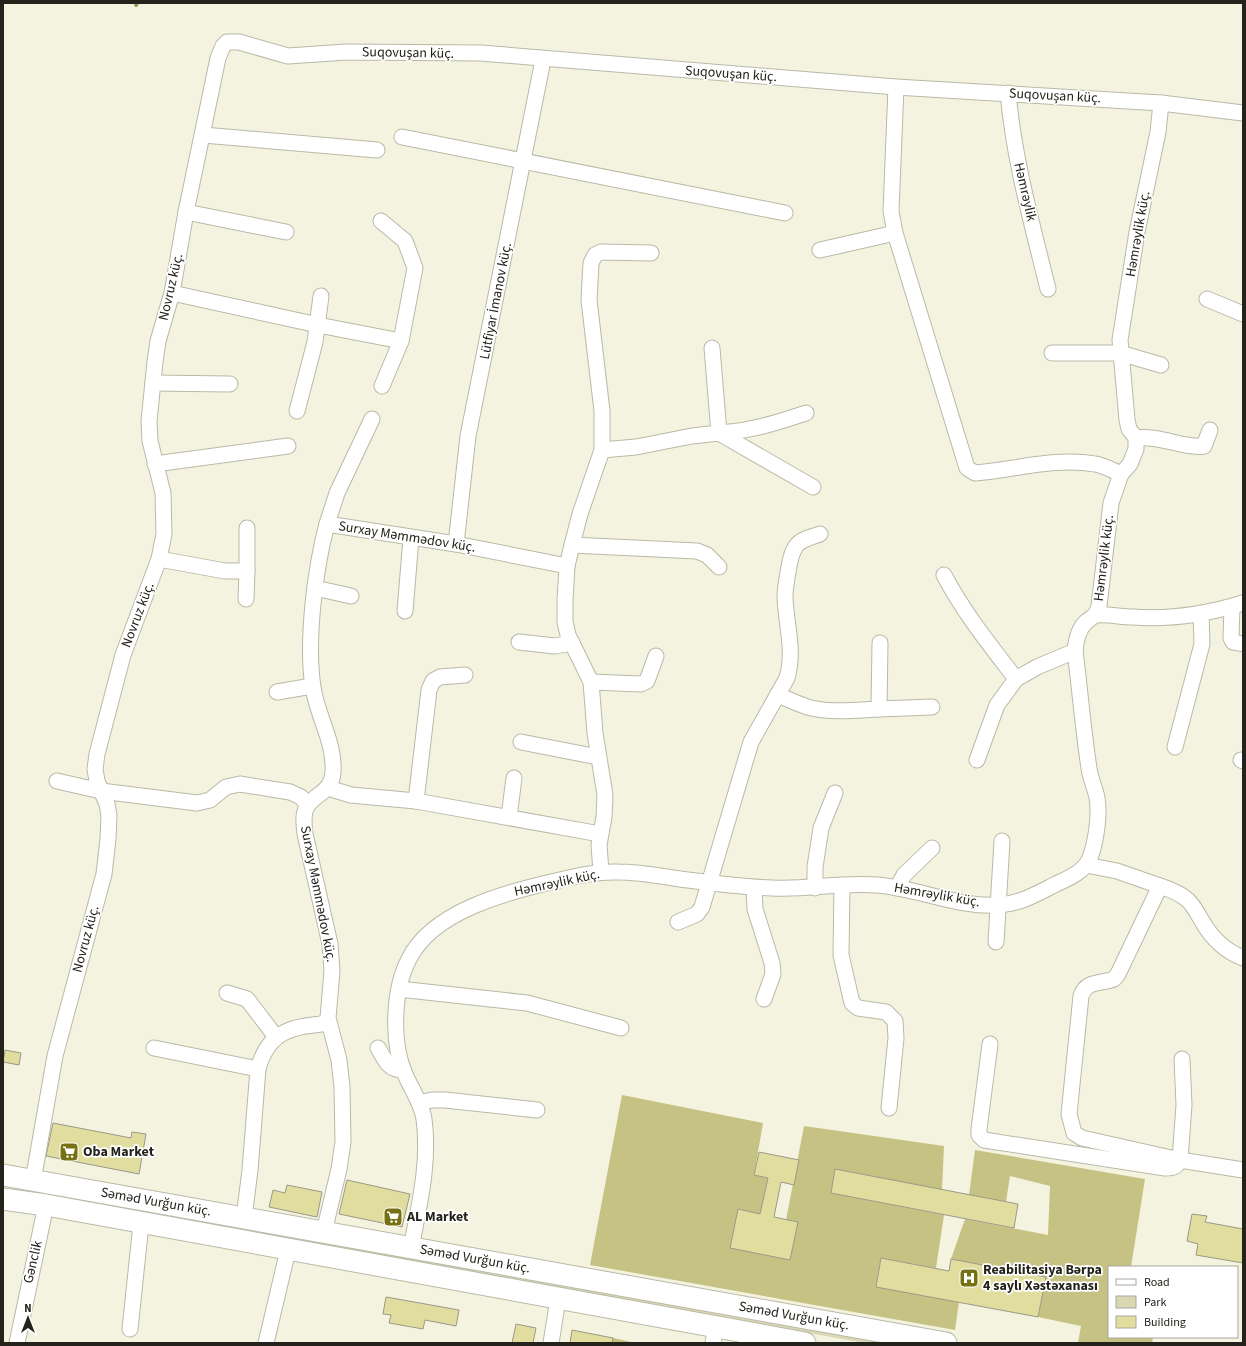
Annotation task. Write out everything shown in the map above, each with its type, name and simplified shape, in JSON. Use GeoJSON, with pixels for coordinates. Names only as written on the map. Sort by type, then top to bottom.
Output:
{"type":"FeatureCollection","features":[{"type":"Feature","properties":{"kind":"main road","name":"Səməd Vurğun küç."},"geometry":{"type":"LineString","coordinates":[[3,1175],[946,1343]]}},
{"type":"Feature","properties":{"kind":"main road"},"geometry":{"type":"LineString","coordinates":[[33,1181],[46,1205]]}},
{"type":"Feature","properties":{"kind":"main road","name":"Səməd Vurğun küç."},"geometry":{"type":"LineString","coordinates":[[3,1199],[46,1205],[141,1224],[558,1299],[714,1335],[805,1343]]}},
{"type":"Feature","properties":{"kind":"street","name":"Suqovuşan küç."},"geometry":{"type":"LineString","coordinates":[[223,46],[232,41],[288,56],[346,52],[481,53],[543,60],[896,87],[1161,103],[1243,112]]}},
{"type":"Feature","properties":{"kind":"street","name":"Novruz küç."},"geometry":{"type":"LineString","coordinates":[[33,1181],[55,1056],[104,874],[109,816],[107,804],[97,781],[95,769],[97,754],[123,655],[159,559],[164,534],[165,515],[163,493],[150,441],[149,421],[152,383],[158,341],[172,293],[186,212],[218,58],[223,46]]}},
{"type":"Feature","properties":{"kind":"street","name":"Lütfiyar İmanov küç."},"geometry":{"type":"LineString","coordinates":[[456,544],[468,436],[543,60]]}},
{"type":"Feature","properties":{"kind":"street"},"geometry":{"type":"LineString","coordinates":[[896,87],[891,211],[895,233],[967,468],[974,473],[1050,463],[1076,462],[1097,464],[1121,474]]}},
{"type":"Feature","properties":{"kind":"street","name":"Həmrəylik"},"geometry":{"type":"LineString","coordinates":[[1008,93],[1011,124],[1022,182],[1048,289]]}},
{"type":"Feature","properties":{"kind":"street","name":"Həmrəylik küç."},"geometry":{"type":"LineString","coordinates":[[411,1248],[423,1185],[425,1152],[424,1119],[419,1103],[403,1070],[398,1048],[397,1026],[399,989],[403,972],[410,956],[429,934],[451,918],[484,901],[523,889],[601,872],[633,872],[754,888],[815,888],[842,885],[878,885],[967,903],[999,906],[1030,897],[1076,874],[1086,865],[1092,852],[1099,813],[1097,796],[1089,771],[1074,651],[1078,632],[1085,622],[1096,615],[1102,594],[1111,503],[1121,474],[1130,464],[1136,449],[1136,438],[1129,429],[1127,420],[1120,354],[1120,340],[1137,232],[1158,132],[1161,103]]}},
{"type":"Feature","properties":{"kind":"street"},"geometry":{"type":"LineString","coordinates":[[203,135],[377,150]]}},
{"type":"Feature","properties":{"kind":"street"},"geometry":{"type":"LineString","coordinates":[[402,137],[784,213]]}},
{"type":"Feature","properties":{"kind":"street"},"geometry":{"type":"LineString","coordinates":[[186,212],[286,232]]}},
{"type":"Feature","properties":{"kind":"street"},"geometry":{"type":"LineString","coordinates":[[381,221],[405,241],[415,268],[401,341],[382,386]]}},
{"type":"Feature","properties":{"kind":"street"},"geometry":{"type":"LineString","coordinates":[[820,250],[895,233]]}},
{"type":"Feature","properties":{"kind":"street"},"geometry":{"type":"LineString","coordinates":[[601,872],[600,834],[604,817],[605,795],[598,757],[591,682],[572,644],[565,622],[567,566],[580,514],[602,450],[602,411],[589,300],[591,263],[595,255],[601,252],[651,253]]}},
{"type":"Feature","properties":{"kind":"street"},"geometry":{"type":"LineString","coordinates":[[172,293],[318,325],[401,341]]}},
{"type":"Feature","properties":{"kind":"street"},"geometry":{"type":"LineString","coordinates":[[297,411],[315,342],[321,296]]}},
{"type":"Feature","properties":{"kind":"street"},"geometry":{"type":"LineString","coordinates":[[1207,299],[1243,314]]}},
{"type":"Feature","properties":{"kind":"street"},"geometry":{"type":"LineString","coordinates":[[712,348],[719,433]]}},
{"type":"Feature","properties":{"kind":"street"},"geometry":{"type":"LineString","coordinates":[[1052,354],[1120,354],[1161,365]]}},
{"type":"Feature","properties":{"kind":"street"},"geometry":{"type":"LineString","coordinates":[[152,383],[230,384]]}},
{"type":"Feature","properties":{"kind":"street"},"geometry":{"type":"LineString","coordinates":[[602,450],[636,447],[692,436],[744,431],[764,427],[806,413]]}},
{"type":"Feature","properties":{"kind":"street"},"geometry":{"type":"LineString","coordinates":[[327,524],[337,493],[372,419]]}},
{"type":"Feature","properties":{"kind":"street"},"geometry":{"type":"LineString","coordinates":[[1136,438],[1162,438],[1196,447],[1204,446],[1210,430]]}},
{"type":"Feature","properties":{"kind":"street"},"geometry":{"type":"LineString","coordinates":[[719,433],[813,487]]}},
{"type":"Feature","properties":{"kind":"street"},"geometry":{"type":"LineString","coordinates":[[155,464],[288,446]]}},
{"type":"Feature","properties":{"kind":"street","name":"Surxay Məmmədov küç."},"geometry":{"type":"LineString","coordinates":[[324,1232],[339,1169],[344,1118],[339,1060],[329,1023],[328,1001],[332,971],[330,944],[305,834],[303,819],[308,805],[328,788],[333,774],[333,757],[328,735],[316,705],[312,686],[311,656],[315,588],[327,524],[456,544],[567,566]]}},
{"type":"Feature","properties":{"kind":"street"},"geometry":{"type":"LineString","coordinates":[[246,600],[248,528]]}},
{"type":"Feature","properties":{"kind":"street"},"geometry":{"type":"LineString","coordinates":[[678,922],[697,914],[702,907],[751,742],[787,678],[790,667],[785,598],[786,582],[791,557],[796,546],[804,539],[820,534]]}},
{"type":"Feature","properties":{"kind":"street"},"geometry":{"type":"LineString","coordinates":[[405,611],[411,538]]}},
{"type":"Feature","properties":{"kind":"street"},"geometry":{"type":"LineString","coordinates":[[572,545],[697,551],[707,555],[719,567]]}},
{"type":"Feature","properties":{"kind":"street"},"geometry":{"type":"LineString","coordinates":[[159,559],[226,570],[247,571]]}},
{"type":"Feature","properties":{"kind":"street"},"geometry":{"type":"LineString","coordinates":[[944,575],[959,603],[975,627],[1016,679]]}},
{"type":"Feature","properties":{"kind":"street"},"geometry":{"type":"LineString","coordinates":[[315,588],[351,596]]}},
{"type":"Feature","properties":{"kind":"street"},"geometry":{"type":"LineString","coordinates":[[1096,615],[1107,614],[1133,617],[1171,617],[1201,614],[1237,605],[1231,638],[1233,642],[1243,644]]}},
{"type":"Feature","properties":{"kind":"street"},"geometry":{"type":"LineString","coordinates":[[1175,747],[1202,644],[1201,614]]}},
{"type":"Feature","properties":{"kind":"street"},"geometry":{"type":"LineString","coordinates":[[519,642],[555,646],[572,644]]}},
{"type":"Feature","properties":{"kind":"street"},"geometry":{"type":"LineString","coordinates":[[879,709],[880,643]]}},
{"type":"Feature","properties":{"kind":"street"},"geometry":{"type":"LineString","coordinates":[[977,760],[997,705],[1004,693],[1016,679],[1037,667],[1074,651]]}},
{"type":"Feature","properties":{"kind":"street"},"geometry":{"type":"LineString","coordinates":[[591,682],[641,684],[647,681],[656,656]]}},
{"type":"Feature","properties":{"kind":"street"},"geometry":{"type":"LineString","coordinates":[[416,800],[429,690],[433,681],[440,677],[465,675]]}},
{"type":"Feature","properties":{"kind":"street"},"geometry":{"type":"LineString","coordinates":[[277,692],[312,686]]}},
{"type":"Feature","properties":{"kind":"street"},"geometry":{"type":"LineString","coordinates":[[777,695],[815,709],[836,711],[932,707]]}},
{"type":"Feature","properties":{"kind":"street"},"geometry":{"type":"LineString","coordinates":[[521,742],[598,757]]}},
{"type":"Feature","properties":{"kind":"street"},"geometry":{"type":"LineString","coordinates":[[509,817],[514,778]]}},
{"type":"Feature","properties":{"kind":"street"},"geometry":{"type":"LineString","coordinates":[[57,781],[101,791],[197,803],[210,800],[226,787],[240,784],[290,792],[301,797],[308,805]]}},
{"type":"Feature","properties":{"kind":"street"},"geometry":{"type":"LineString","coordinates":[[328,788],[351,795],[416,800],[600,834]]}},
{"type":"Feature","properties":{"kind":"street"},"geometry":{"type":"LineString","coordinates":[[815,888],[815,867],[820,834],[835,793]]}},
{"type":"Feature","properties":{"kind":"street"},"geometry":{"type":"LineString","coordinates":[[996,942],[1002,841]]}},
{"type":"Feature","properties":{"kind":"street"},"geometry":{"type":"LineString","coordinates":[[897,888],[904,875],[932,848]]}},
{"type":"Feature","properties":{"kind":"street"},"geometry":{"type":"LineString","coordinates":[[1086,865],[1117,871],[1160,886],[1185,897],[1192,904],[1206,928],[1221,944],[1243,958]]}},
{"type":"Feature","properties":{"kind":"street"},"geometry":{"type":"LineString","coordinates":[[842,885],[842,955],[852,1003],[858,1008],[886,1012],[895,1021],[896,1038],[889,1108]]}},
{"type":"Feature","properties":{"kind":"street"},"geometry":{"type":"LineString","coordinates":[[1160,886],[1118,974],[1114,979],[1090,984],[1083,989],[1069,1114],[1074,1133],[1082,1138],[1180,1160],[1243,1170]]}},
{"type":"Feature","properties":{"kind":"street"},"geometry":{"type":"LineString","coordinates":[[754,888],[755,909],[772,963],[773,974],[764,999]]}},
{"type":"Feature","properties":{"kind":"street"},"geometry":{"type":"LineString","coordinates":[[399,989],[527,1003],[621,1028]]}},
{"type":"Feature","properties":{"kind":"street"},"geometry":{"type":"LineString","coordinates":[[228,993],[248,999],[276,1037]]}},
{"type":"Feature","properties":{"kind":"street"},"geometry":{"type":"LineString","coordinates":[[244,1218],[250,1170],[258,1069],[261,1058],[276,1037],[290,1029],[329,1023]]}},
{"type":"Feature","properties":{"kind":"street"},"geometry":{"type":"LineString","coordinates":[[990,1044],[978,1135],[984,1140],[1165,1168],[1173,1168],[1178,1165],[1180,1160],[1184,1105],[1182,1059]]}},
{"type":"Feature","properties":{"kind":"street"},"geometry":{"type":"LineString","coordinates":[[154,1048],[258,1069]]}},
{"type":"Feature","properties":{"kind":"street"},"geometry":{"type":"LineString","coordinates":[[378,1048],[388,1065],[395,1070],[403,1070]]}},
{"type":"Feature","properties":{"kind":"street"},"geometry":{"type":"LineString","coordinates":[[419,1103],[432,1100],[445,1100],[537,1110]]}},
{"type":"Feature","properties":{"kind":"street","name":"Gənclik"},"geometry":{"type":"LineString","coordinates":[[17,1343],[46,1205]]}},
{"type":"Feature","properties":{"kind":"street"},"geometry":{"type":"LineString","coordinates":[[130,1329],[141,1224]]}},
{"type":"Feature","properties":{"kind":"street"},"geometry":{"type":"LineString","coordinates":[[266,1343],[288,1250]]}},
{"type":"Feature","properties":{"kind":"street"},"geometry":{"type":"LineString","coordinates":[[551,1343],[558,1299]]}},
{"type":"Feature","properties":{"kind":"green space"},"geometry":{"type":"Polygon","coordinates":[[[48,1193],[903,1343],[865,1343],[47,1199],[48,1193]]]}},
{"type":"Feature","properties":{"kind":"shaded area"},"geometry":{"type":"Polygon","coordinates":[[[622,1095],[763,1123],[754,1175],[768,1178],[760,1214],[738,1209],[790,1260],[797,1222],[786,1220],[804,1126],[944,1146],[942,1190],[835,1170],[831,1193],[944,1215],[936,1268],[881,1258],[876,1286],[959,1302],[955,1330],[590,1265],[622,1095]]]}},
{"type":"Feature","properties":{"kind":"shaded area"},"geometry":{"type":"Polygon","coordinates":[[[975,1150],[1145,1179],[1131,1266],[1108,1266],[1108,1338],[1153,1338],[1152,1343],[1078,1343],[1081,1326],[1038,1317],[1046,1277],[951,1259],[965,1219],[1048,1235],[1050,1186],[1010,1176],[1006,1202],[969,1195],[975,1150]]]}},
{"type":"Feature","properties":{"kind":"shaded area"},"geometry":{"type":"Polygon","coordinates":[[[609,1337],[636,1343],[608,1343],[609,1337]]]}},
{"type":"Feature","properties":{"kind":"building"},"geometry":{"type":"Polygon","coordinates":[[[5,1050],[21,1053],[19,1065],[3,1062],[5,1050]]]}},
{"type":"Feature","properties":{"kind":"building"},"geometry":{"type":"Polygon","coordinates":[[[53,1123],[131,1138],[132,1132],[146,1134],[139,1174],[46,1156],[53,1123]]]}},
{"type":"Feature","properties":{"kind":"building"},"geometry":{"type":"Polygon","coordinates":[[[759,1152],[799,1160],[794,1185],[781,1182],[774,1217],[798,1222],[790,1260],[730,1248],[738,1209],[760,1214],[768,1178],[754,1175],[759,1152]]]}},
{"type":"Feature","properties":{"kind":"building"},"geometry":{"type":"Polygon","coordinates":[[[835,1169],[1018,1204],[1014,1228],[831,1193],[835,1169]]]}},
{"type":"Feature","properties":{"kind":"building"},"geometry":{"type":"Polygon","coordinates":[[[347,1180],[410,1194],[402,1227],[339,1214],[347,1180]]]}},
{"type":"Feature","properties":{"kind":"building"},"geometry":{"type":"Polygon","coordinates":[[[287,1185],[322,1192],[317,1217],[269,1207],[273,1190],[285,1193],[287,1185]]]}},
{"type":"Feature","properties":{"kind":"building"},"geometry":{"type":"Polygon","coordinates":[[[1192,1214],[1207,1216],[1205,1222],[1243,1229],[1243,1263],[1196,1255],[1198,1244],[1187,1241],[1192,1214]]]}},
{"type":"Feature","properties":{"kind":"building"},"geometry":{"type":"Polygon","coordinates":[[[881,1258],[949,1271],[951,1259],[1046,1277],[1038,1317],[876,1287],[881,1258]]]}},
{"type":"Feature","properties":{"kind":"building"},"geometry":{"type":"Polygon","coordinates":[[[386,1297],[459,1310],[456,1326],[425,1320],[423,1329],[389,1323],[391,1315],[383,1314],[386,1297]]]}},
{"type":"Feature","properties":{"kind":"building"},"geometry":{"type":"Polygon","coordinates":[[[516,1324],[536,1328],[533,1343],[512,1343],[516,1324]]]}},
{"type":"Feature","properties":{"kind":"building"},"geometry":{"type":"Polygon","coordinates":[[[572,1330],[613,1338],[612,1343],[570,1343],[572,1330]]]}},
{"type":"Feature","properties":{"kind":"place","name":"Oba Market"},"geometry":{"type":"Point","coordinates":[69,1152]}},
{"type":"Feature","properties":{"kind":"place","name":"AL Market"},"geometry":{"type":"Point","coordinates":[393,1217]}},
{"type":"Feature","properties":{"kind":"place","name":"Reabilitasiya Bәrpa 4 saylı Xəstəxanası"},"geometry":{"type":"Point","coordinates":[969,1278]}}]}
